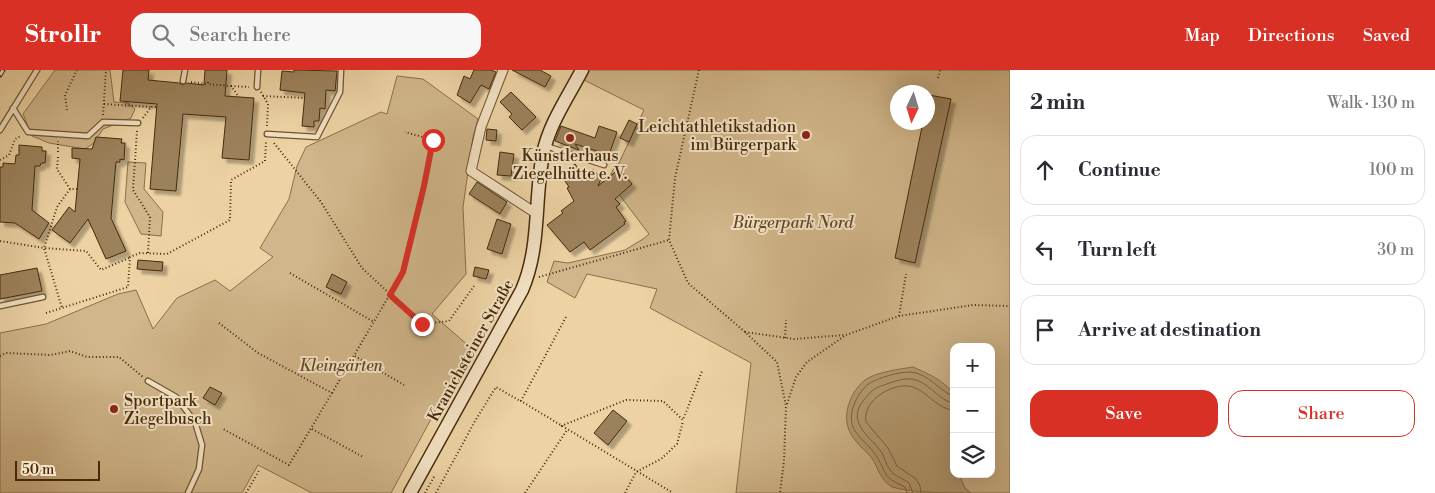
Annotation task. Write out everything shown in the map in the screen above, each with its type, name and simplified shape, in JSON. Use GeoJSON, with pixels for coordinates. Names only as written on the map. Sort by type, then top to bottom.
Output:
{"type":"FeatureCollection","features":[{"type":"Feature","properties":{"kind":"main road","name":"Kranichsteiner Straße"},"geometry":{"type":"LineString","coordinates":[[410,493],[530,273],[545,146],[550,131],[582,70]]}},
{"type":"Feature","properties":{"kind":"street"},"geometry":{"type":"LineString","coordinates":[[503,70],[481,127],[471,171],[537,214]]}},
{"type":"Feature","properties":{"kind":"lane"},"geometry":{"type":"LineString","coordinates":[[0,130],[37,70]]}},
{"type":"Feature","properties":{"kind":"lane"},"geometry":{"type":"LineString","coordinates":[[183,81],[185,70]]}},
{"type":"Feature","properties":{"kind":"lane"},"geometry":{"type":"LineString","coordinates":[[257,87],[258,70]]}},
{"type":"Feature","properties":{"kind":"lane"},"geometry":{"type":"LineString","coordinates":[[267,134],[317,138],[340,92],[341,70]]}},
{"type":"Feature","properties":{"kind":"lane"},"geometry":{"type":"LineString","coordinates":[[13,108],[28,132],[88,136],[103,122],[138,123]]}},
{"type":"Feature","properties":{"kind":"lane"},"geometry":{"type":"LineString","coordinates":[[545,146],[604,165]]}},
{"type":"Feature","properties":{"kind":"lane"},"geometry":{"type":"LineString","coordinates":[[0,306],[43,297]]}},
{"type":"Feature","properties":{"kind":"lane"},"geometry":{"type":"LineString","coordinates":[[148,381],[176,397],[195,422],[202,445],[199,469],[188,493]]}},
{"type":"Feature","properties":{"kind":"path"},"geometry":{"type":"LineString","coordinates":[[67,110],[65,95],[77,70]]}},
{"type":"Feature","properties":{"kind":"path"},"geometry":{"type":"LineString","coordinates":[[103,122],[106,70]]}},
{"type":"Feature","properties":{"kind":"path"},"geometry":{"type":"LineString","coordinates":[[699,70],[675,178],[669,240],[688,283],[777,362],[786,406],[784,461],[780,493]]}},
{"type":"Feature","properties":{"kind":"path"},"geometry":{"type":"LineString","coordinates":[[938,78],[940,70]]}},
{"type":"Feature","properties":{"kind":"path"},"geometry":{"type":"LineString","coordinates":[[0,241],[44,248],[86,251],[101,270],[140,253],[167,254],[230,220],[231,180],[265,160],[268,104],[257,87],[183,81]]}},
{"type":"Feature","properties":{"kind":"path"},"geometry":{"type":"LineString","coordinates":[[231,86],[239,97]]}},
{"type":"Feature","properties":{"kind":"path"},"geometry":{"type":"LineString","coordinates":[[263,96],[305,98]]}},
{"type":"Feature","properties":{"kind":"path"},"geometry":{"type":"LineString","coordinates":[[104,104],[157,108]]}},
{"type":"Feature","properties":{"kind":"path"},"geometry":{"type":"LineString","coordinates":[[148,253],[150,217],[133,190],[138,123],[151,107]]}},
{"type":"Feature","properties":{"kind":"path"},"geometry":{"type":"LineString","coordinates":[[686,126],[704,130]]}},
{"type":"Feature","properties":{"kind":"path"},"geometry":{"type":"LineString","coordinates":[[0,160],[9,155],[15,138],[28,132]]}},
{"type":"Feature","properties":{"kind":"path"},"geometry":{"type":"LineString","coordinates":[[223,429],[289,465],[312,429],[403,272],[433,140],[405,132]]}},
{"type":"Feature","properties":{"kind":"path"},"geometry":{"type":"LineString","coordinates":[[267,134],[321,202],[362,268],[422,324],[449,321],[474,286]]}},
{"type":"Feature","properties":{"kind":"path"},"geometry":{"type":"LineString","coordinates":[[58,157],[57,169],[70,189]]}},
{"type":"Feature","properties":{"kind":"path"},"geometry":{"type":"LineString","coordinates":[[70,189],[77,189]]}},
{"type":"Feature","properties":{"kind":"path"},"geometry":{"type":"LineString","coordinates":[[62,308],[44,248],[57,207],[70,189]]}},
{"type":"Feature","properties":{"kind":"path"},"geometry":{"type":"LineString","coordinates":[[534,279],[669,240]]}},
{"type":"Feature","properties":{"kind":"path"},"geometry":{"type":"LineString","coordinates":[[46,313],[128,287],[130,257]]}},
{"type":"Feature","properties":{"kind":"path"},"geometry":{"type":"LineString","coordinates":[[290,273],[374,322]]}},
{"type":"Feature","properties":{"kind":"path"},"geometry":{"type":"LineString","coordinates":[[899,316],[906,274]]}},
{"type":"Feature","properties":{"kind":"path"},"geometry":{"type":"LineString","coordinates":[[786,406],[796,377],[807,362],[846,335],[899,316],[973,305],[1010,306]]}},
{"type":"Feature","properties":{"kind":"path"},"geometry":{"type":"LineString","coordinates":[[521,401],[566,317]]}},
{"type":"Feature","properties":{"kind":"path"},"geometry":{"type":"LineString","coordinates":[[785,338],[786,320]]}},
{"type":"Feature","properties":{"kind":"path"},"geometry":{"type":"LineString","coordinates":[[219,323],[258,353],[332,392]]}},
{"type":"Feature","properties":{"kind":"path"},"geometry":{"type":"LineString","coordinates":[[745,332],[794,339],[846,335]]}},
{"type":"Feature","properties":{"kind":"path"},"geometry":{"type":"LineString","coordinates":[[0,356],[6,353],[51,356],[70,351],[87,357],[119,357],[148,381]]}},
{"type":"Feature","properties":{"kind":"path"},"geometry":{"type":"LineString","coordinates":[[355,356],[404,386]]}},
{"type":"Feature","properties":{"kind":"path"},"geometry":{"type":"LineString","coordinates":[[625,493],[636,472],[662,459],[677,444],[683,420],[702,371]]}},
{"type":"Feature","properties":{"kind":"path"},"geometry":{"type":"LineString","coordinates":[[436,493],[496,386],[672,493]]}},
{"type":"Feature","properties":{"kind":"path"},"geometry":{"type":"LineString","coordinates":[[561,426],[626,400],[663,401],[683,420]]}},
{"type":"Feature","properties":{"kind":"path"},"geometry":{"type":"LineString","coordinates":[[312,429],[363,457]]}},
{"type":"Feature","properties":{"kind":"path"},"geometry":{"type":"LineString","coordinates":[[525,493],[567,430]]}},
{"type":"Feature","properties":{"kind":"path"},"geometry":{"type":"LineString","coordinates":[[246,493],[260,469]]}},
{"type":"Feature","properties":{"kind":"green space"},"geometry":{"type":"Polygon","coordinates":[[[55,70],[110,70],[114,102],[128,103],[135,109],[131,118],[103,129],[94,143],[85,149],[49,143],[32,136],[23,114],[55,70]]]}},
{"type":"Feature","properties":{"kind":"green space","name":"Bürgerpark Nord"},"geometry":{"type":"Polygon","coordinates":[[[589,70],[1010,70],[1010,493],[736,493],[751,363],[650,308],[657,289],[587,274],[575,298],[547,282],[554,261],[568,263],[625,250],[649,234],[608,180],[616,164],[618,165],[644,110],[584,80],[589,70]]]}},
{"type":"Feature","properties":{"kind":"green space","name":"Kleingärten"},"geometry":{"type":"Polygon","coordinates":[[[397,76],[423,79],[478,119],[473,137],[463,207],[466,274],[432,314],[470,347],[391,493],[312,493],[258,465],[242,493],[0,493],[0,333],[46,324],[118,294],[136,290],[153,329],[177,298],[215,280],[230,291],[273,257],[260,248],[289,199],[297,166],[306,147],[381,112],[387,114],[397,76]]]}},
{"type":"Feature","properties":{"kind":"green space"},"geometry":{"type":"Polygon","coordinates":[[[128,162],[146,163],[144,189],[163,212],[161,236],[141,234],[125,202],[128,162]]]}},
{"type":"Feature","properties":{"kind":"water"},"geometry":{"type":"Polygon","coordinates":[[[913,367],[930,375],[950,389],[950,478],[961,478],[965,488],[971,493],[920,492],[892,487],[884,480],[871,457],[854,439],[847,421],[847,414],[850,401],[856,389],[870,377],[888,371],[913,367]]]}},
{"type":"Feature","properties":{"kind":"building"},"geometry":{"type":"Polygon","coordinates":[[[123,70],[149,70],[148,80],[183,85],[186,83],[204,85],[205,70],[227,70],[225,96],[254,98],[249,160],[222,158],[226,117],[183,114],[176,191],[150,189],[157,104],[120,101],[123,70]]]}},
{"type":"Feature","properties":{"kind":"building"},"geometry":{"type":"Polygon","coordinates":[[[294,70],[337,71],[335,91],[326,90],[325,109],[320,108],[319,121],[314,121],[314,127],[302,126],[305,93],[280,90],[282,71],[294,72],[294,70]]]}},
{"type":"Feature","properties":{"kind":"building"},"geometry":{"type":"Polygon","coordinates":[[[474,70],[491,70],[496,72],[489,89],[481,85],[470,103],[457,95],[464,76],[470,79],[474,70]]]}},
{"type":"Feature","properties":{"kind":"building"},"geometry":{"type":"Polygon","coordinates":[[[512,70],[540,70],[551,76],[545,87],[512,70]]]}},
{"type":"Feature","properties":{"kind":"building"},"geometry":{"type":"Polygon","coordinates":[[[511,92],[536,117],[522,130],[509,117],[512,114],[500,102],[511,92]]]}},
{"type":"Feature","properties":{"kind":"building"},"geometry":{"type":"Polygon","coordinates":[[[935,96],[951,99],[915,263],[895,258],[921,130],[935,130],[935,96]]]}},
{"type":"Feature","properties":{"kind":"building"},"geometry":{"type":"Polygon","coordinates":[[[629,120],[637,124],[629,142],[620,138],[629,120]]]}},
{"type":"Feature","properties":{"kind":"building"},"geometry":{"type":"Polygon","coordinates":[[[561,126],[595,138],[599,126],[617,132],[609,155],[575,144],[579,150],[555,141],[561,126]]]}},
{"type":"Feature","properties":{"kind":"building"},"geometry":{"type":"Polygon","coordinates":[[[487,129],[497,130],[496,141],[486,140],[487,129]]]}},
{"type":"Feature","properties":{"kind":"building"},"geometry":{"type":"Polygon","coordinates":[[[96,137],[122,139],[121,143],[125,143],[124,160],[120,159],[120,162],[116,162],[111,218],[126,251],[106,259],[88,219],[70,243],[52,230],[69,207],[75,212],[80,159],[72,158],[72,148],[92,149],[96,137]]]}},
{"type":"Feature","properties":{"kind":"building"},"geometry":{"type":"Polygon","coordinates":[[[19,145],[42,147],[42,151],[46,151],[45,163],[35,166],[32,210],[49,223],[39,239],[15,223],[0,222],[0,167],[3,167],[3,163],[15,164],[16,155],[19,155],[19,145]]]}},
{"type":"Feature","properties":{"kind":"building"},"geometry":{"type":"Polygon","coordinates":[[[500,152],[514,154],[511,176],[497,175],[500,152]]]}},
{"type":"Feature","properties":{"kind":"building"},"geometry":{"type":"Polygon","coordinates":[[[575,164],[584,176],[593,169],[601,179],[598,186],[619,169],[632,184],[615,199],[620,204],[616,207],[626,221],[624,222],[625,224],[590,250],[584,242],[570,252],[547,225],[563,213],[561,211],[574,201],[567,188],[569,187],[561,175],[575,164]]]}},
{"type":"Feature","properties":{"kind":"building"},"geometry":{"type":"Polygon","coordinates":[[[477,182],[507,202],[500,214],[469,194],[477,182]]]}},
{"type":"Feature","properties":{"kind":"building"},"geometry":{"type":"Polygon","coordinates":[[[497,219],[511,224],[502,254],[487,249],[497,219]]]}},
{"type":"Feature","properties":{"kind":"building"},"geometry":{"type":"Polygon","coordinates":[[[138,260],[163,262],[162,271],[137,269],[138,260]]]}},
{"type":"Feature","properties":{"kind":"building"},"geometry":{"type":"Polygon","coordinates":[[[475,267],[489,270],[486,279],[473,276],[475,267]]]}},
{"type":"Feature","properties":{"kind":"building"},"geometry":{"type":"Polygon","coordinates":[[[37,268],[42,291],[0,299],[0,275],[37,268]]]}},
{"type":"Feature","properties":{"kind":"building"},"geometry":{"type":"Polygon","coordinates":[[[332,274],[347,282],[341,294],[326,287],[332,274]]]}},
{"type":"Feature","properties":{"kind":"building"},"geometry":{"type":"Polygon","coordinates":[[[210,387],[222,393],[215,405],[203,398],[210,387]]]}},
{"type":"Feature","properties":{"kind":"building"},"geometry":{"type":"Polygon","coordinates":[[[613,410],[627,421],[608,445],[594,433],[613,410]]]}},
{"type":"Feature","properties":{"kind":"railway"},"geometry":{"type":"LineString","coordinates":[[0,75],[3,70]]}},
{"type":"Feature","properties":{"kind":"place","name":"Leichtathletikstadion im Bürgerpark"},"geometry":{"type":"Point","coordinates":[806,135]}},
{"type":"Feature","properties":{"kind":"place","name":"Künstlerhaus Ziegelhütte e. V."},"geometry":{"type":"Point","coordinates":[570,138]}},
{"type":"Feature","properties":{"kind":"place","name":"Sportpark Ziegelbusch"},"geometry":{"type":"Point","coordinates":[114,409]}},
{"type":"Feature","properties":{"kind":"route"},"geometry":{"type":"LineString","coordinates":[[422,324],[390,295],[403,272],[433,140]]}}]}
